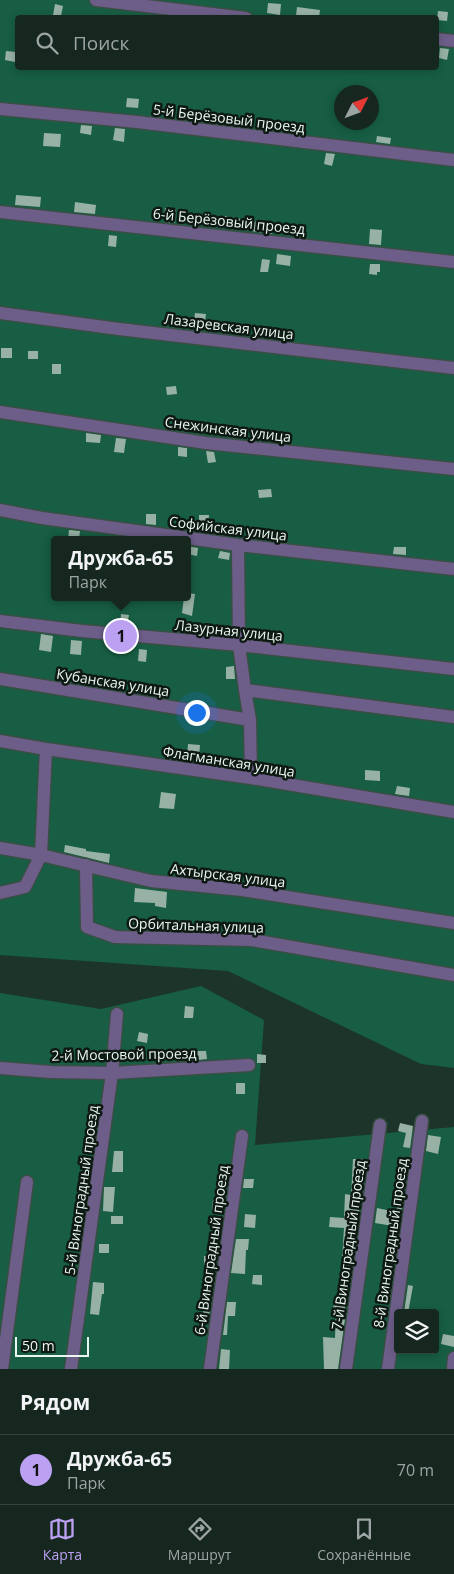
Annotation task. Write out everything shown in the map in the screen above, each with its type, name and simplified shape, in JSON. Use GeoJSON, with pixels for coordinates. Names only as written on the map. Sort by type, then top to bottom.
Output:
{"type":"FeatureCollection","features":[{"type":"Feature","properties":{"kind":"lane"},"geometry":{"type":"LineString","coordinates":[[96,0],[221,15]]}},
{"type":"Feature","properties":{"kind":"lane"},"geometry":{"type":"LineString","coordinates":[[439,39],[454,41]]}},
{"type":"Feature","properties":{"kind":"lane","name":"5-й Берёзовый проезд"},"geometry":{"type":"LineString","coordinates":[[0,109],[137,122],[454,160]]}},
{"type":"Feature","properties":{"kind":"lane","name":"6-й Берёзовый проезд"},"geometry":{"type":"LineString","coordinates":[[0,212],[454,262]]}},
{"type":"Feature","properties":{"kind":"lane","name":"Лазаревская улица"},"geometry":{"type":"LineString","coordinates":[[0,313],[118,329],[454,368]]}},
{"type":"Feature","properties":{"kind":"lane","name":"Снежинская улица"},"geometry":{"type":"LineString","coordinates":[[0,412],[206,443],[454,469]]}},
{"type":"Feature","properties":{"kind":"lane","name":"Софийская улица"},"geometry":{"type":"LineString","coordinates":[[0,510],[42,518],[173,536]]}},
{"type":"Feature","properties":{"kind":"lane","name":"Софийская улица"},"geometry":{"type":"LineString","coordinates":[[191,539],[454,569]]}},
{"type":"Feature","properties":{"kind":"lane"},"geometry":{"type":"LineString","coordinates":[[238,545],[239,645],[250,720],[250,778]]}},
{"type":"Feature","properties":{"kind":"lane","name":"Лазурная улица"},"geometry":{"type":"LineString","coordinates":[[0,620],[82,631],[239,645],[454,669]]}},
{"type":"Feature","properties":{"kind":"lane","name":"Кубанская улица"},"geometry":{"type":"LineString","coordinates":[[0,679],[250,720]]}},
{"type":"Feature","properties":{"kind":"lane"},"geometry":{"type":"LineString","coordinates":[[245,690],[454,717]]}},
{"type":"Feature","properties":{"kind":"lane","name":"Флагманская улица"},"geometry":{"type":"LineString","coordinates":[[0,741],[250,778],[454,812]]}},
{"type":"Feature","properties":{"kind":"lane"},"geometry":{"type":"LineString","coordinates":[[0,893],[25,887],[41,855],[46,749]]}},
{"type":"Feature","properties":{"kind":"lane","name":"Ахтырская улица"},"geometry":{"type":"LineString","coordinates":[[0,848],[41,855],[151,881],[242,890],[454,923]]}},
{"type":"Feature","properties":{"kind":"lane","name":"Орбитальная улица"},"geometry":{"type":"LineString","coordinates":[[86,865],[87,927],[115,936],[252,940],[454,975]]}},
{"type":"Feature","properties":{"kind":"lane","name":"5-й Виноградный проезд"},"geometry":{"type":"LineString","coordinates":[[72,1369],[112,1073],[117,1014]]}},
{"type":"Feature","properties":{"kind":"lane","name":"2-й Мостовой проезд"},"geometry":{"type":"LineString","coordinates":[[0,1068],[51,1072],[112,1073],[249,1065]]}},
{"type":"Feature","properties":{"kind":"lane","name":"8-й Виноградный проезд"},"geometry":{"type":"LineString","coordinates":[[388,1369],[422,1121]]}},
{"type":"Feature","properties":{"kind":"lane","name":"7-й Виноградный проезд"},"geometry":{"type":"LineString","coordinates":[[346,1369],[380,1125]]}},
{"type":"Feature","properties":{"kind":"lane","name":"6-й Виноградный проезд"},"geometry":{"type":"LineString","coordinates":[[210,1369],[242,1136]]}},
{"type":"Feature","properties":{"kind":"lane"},"geometry":{"type":"LineString","coordinates":[[2,1369],[27,1182]]}},
{"type":"Feature","properties":{"kind":"lane"},"geometry":{"type":"LineString","coordinates":[[453,1369],[454,1358]]}},
{"type":"Feature","properties":{"kind":"green space"},"geometry":{"type":"Polygon","coordinates":[[[0,0],[454,0],[454,1068],[421,1064],[228,971],[0,955],[0,0]]]}},
{"type":"Feature","properties":{"kind":"green space"},"geometry":{"type":"Polygon","coordinates":[[[201,986],[264,1020],[255,1145],[454,1127],[454,1369],[0,1369],[0,993],[101,1009],[201,986]]]}},
{"type":"Feature","properties":{"kind":"building"},"geometry":{"type":"Polygon","coordinates":[[[268,3],[281,4],[280,15],[267,13],[268,3]]]}},
{"type":"Feature","properties":{"kind":"building"},"geometry":{"type":"Polygon","coordinates":[[[55,4],[63,6],[61,15],[53,15],[55,4]]]}},
{"type":"Feature","properties":{"kind":"building"},"geometry":{"type":"Polygon","coordinates":[[[297,7],[320,10],[319,15],[296,15],[297,7]]]}},
{"type":"Feature","properties":{"kind":"building"},"geometry":{"type":"Polygon","coordinates":[[[438,11],[448,12],[447,21],[439,20],[438,11]]]}},
{"type":"Feature","properties":{"kind":"building"},"geometry":{"type":"Polygon","coordinates":[[[440,48],[449,49],[447,60],[439,58],[440,48]]]}},
{"type":"Feature","properties":{"kind":"building"},"geometry":{"type":"Polygon","coordinates":[[[6,51],[15,52],[15,62],[5,60],[6,51]]]}},
{"type":"Feature","properties":{"kind":"building"},"geometry":{"type":"Polygon","coordinates":[[[127,98],[139,99],[138,108],[126,107],[127,98]]]}},
{"type":"Feature","properties":{"kind":"building"},"geometry":{"type":"Polygon","coordinates":[[[81,125],[92,126],[91,135],[80,133],[81,125]]]}},
{"type":"Feature","properties":{"kind":"building"},"geometry":{"type":"Polygon","coordinates":[[[115,128],[125,129],[124,142],[113,140],[115,128]]]}},
{"type":"Feature","properties":{"kind":"building"},"geometry":{"type":"Polygon","coordinates":[[[44,133],[61,134],[60,147],[43,146],[44,133]]]}},
{"type":"Feature","properties":{"kind":"building"},"geometry":{"type":"Polygon","coordinates":[[[377,136],[391,138],[390,144],[376,142],[377,136]]]}},
{"type":"Feature","properties":{"kind":"building"},"geometry":{"type":"Polygon","coordinates":[[[326,153],[335,154],[332,166],[324,164],[326,153]]]}},
{"type":"Feature","properties":{"kind":"building"},"geometry":{"type":"Polygon","coordinates":[[[16,195],[41,197],[40,207],[15,205],[16,195]]]}},
{"type":"Feature","properties":{"kind":"building"},"geometry":{"type":"Polygon","coordinates":[[[75,202],[96,205],[95,214],[74,212],[75,202]]]}},
{"type":"Feature","properties":{"kind":"building"},"geometry":{"type":"Polygon","coordinates":[[[165,208],[176,209],[175,223],[164,222],[165,208]]]}},
{"type":"Feature","properties":{"kind":"building"},"geometry":{"type":"Polygon","coordinates":[[[225,216],[273,226],[272,234],[223,227],[225,216]]]}},
{"type":"Feature","properties":{"kind":"building"},"geometry":{"type":"Polygon","coordinates":[[[370,229],[382,230],[381,245],[369,244],[370,229]]]}},
{"type":"Feature","properties":{"kind":"building"},"geometry":{"type":"Polygon","coordinates":[[[109,235],[117,236],[116,247],[108,246],[109,235]]]}},
{"type":"Feature","properties":{"kind":"building"},"geometry":{"type":"Polygon","coordinates":[[[277,254],[291,256],[290,266],[276,264],[277,254]]]}},
{"type":"Feature","properties":{"kind":"building"},"geometry":{"type":"Polygon","coordinates":[[[262,259],[270,260],[268,272],[260,272],[262,259]]]}},
{"type":"Feature","properties":{"kind":"building"},"geometry":{"type":"Polygon","coordinates":[[[370,264],[380,264],[380,272],[377,272],[377,275],[369,274],[370,264]]]}},
{"type":"Feature","properties":{"kind":"building"},"geometry":{"type":"Polygon","coordinates":[[[195,313],[206,314],[204,329],[193,328],[195,313]]]}},
{"type":"Feature","properties":{"kind":"building"},"geometry":{"type":"Polygon","coordinates":[[[1,348],[12,348],[12,358],[1,358],[1,348]]]}},
{"type":"Feature","properties":{"kind":"building"},"geometry":{"type":"Polygon","coordinates":[[[28,351],[38,351],[38,359],[28,359],[28,351]]]}},
{"type":"Feature","properties":{"kind":"building"},"geometry":{"type":"Polygon","coordinates":[[[52,364],[61,364],[61,374],[52,374],[52,364]]]}},
{"type":"Feature","properties":{"kind":"building"},"geometry":{"type":"Polygon","coordinates":[[[176,386],[177,394],[167,395],[166,387],[176,386]]]}},
{"type":"Feature","properties":{"kind":"building"},"geometry":{"type":"Polygon","coordinates":[[[86,433],[101,435],[100,443],[86,442],[86,433]]]}},
{"type":"Feature","properties":{"kind":"building"},"geometry":{"type":"Polygon","coordinates":[[[116,438],[126,439],[124,453],[114,452],[116,438]]]}},
{"type":"Feature","properties":{"kind":"building"},"geometry":{"type":"Polygon","coordinates":[[[178,447],[187,448],[187,457],[178,456],[178,447]]]}},
{"type":"Feature","properties":{"kind":"building"},"geometry":{"type":"Polygon","coordinates":[[[206,451],[214,452],[216,462],[208,463],[206,451]]]}},
{"type":"Feature","properties":{"kind":"building"},"geometry":{"type":"Polygon","coordinates":[[[271,489],[272,497],[259,498],[258,490],[271,489]]]}},
{"type":"Feature","properties":{"kind":"building"},"geometry":{"type":"Polygon","coordinates":[[[146,514],[156,514],[156,525],[146,524],[146,514]]]}},
{"type":"Feature","properties":{"kind":"building"},"geometry":{"type":"Polygon","coordinates":[[[199,515],[209,515],[208,528],[181,528],[181,521],[199,520],[199,515]]]}},
{"type":"Feature","properties":{"kind":"building"},"geometry":{"type":"Polygon","coordinates":[[[69,530],[80,531],[79,536],[68,536],[69,530]]]}},
{"type":"Feature","properties":{"kind":"building"},"geometry":{"type":"Polygon","coordinates":[[[191,547],[198,548],[197,556],[191,555],[191,547]]]}},
{"type":"Feature","properties":{"kind":"building"},"geometry":{"type":"Polygon","coordinates":[[[394,547],[406,547],[406,555],[393,554],[394,547]]]}},
{"type":"Feature","properties":{"kind":"building"},"geometry":{"type":"Polygon","coordinates":[[[220,551],[230,553],[229,560],[218,558],[220,551]]]}},
{"type":"Feature","properties":{"kind":"building"},"geometry":{"type":"Polygon","coordinates":[[[191,594],[195,594],[192,616],[182,613],[184,601],[191,601],[191,594]]]}},
{"type":"Feature","properties":{"kind":"building"},"geometry":{"type":"Polygon","coordinates":[[[121,614],[129,615],[127,626],[120,625],[121,614]]]}},
{"type":"Feature","properties":{"kind":"building"},"geometry":{"type":"Polygon","coordinates":[[[41,634],[53,636],[51,652],[39,650],[41,634]]]}},
{"type":"Feature","properties":{"kind":"building"},"geometry":{"type":"Polygon","coordinates":[[[71,640],[82,641],[81,655],[70,654],[71,640]]]}},
{"type":"Feature","properties":{"kind":"building"},"geometry":{"type":"Polygon","coordinates":[[[139,649],[147,650],[146,662],[138,661],[139,649]]]}},
{"type":"Feature","properties":{"kind":"building"},"geometry":{"type":"Polygon","coordinates":[[[234,666],[235,679],[226,679],[226,667],[234,666]]]}},
{"type":"Feature","properties":{"kind":"building"},"geometry":{"type":"Polygon","coordinates":[[[188,744],[200,745],[199,757],[187,756],[188,744]]]}},
{"type":"Feature","properties":{"kind":"building"},"geometry":{"type":"Polygon","coordinates":[[[365,770],[380,771],[380,781],[365,780],[365,770]]]}},
{"type":"Feature","properties":{"kind":"building"},"geometry":{"type":"Polygon","coordinates":[[[397,786],[410,788],[409,796],[395,794],[397,786]]]}},
{"type":"Feature","properties":{"kind":"building"},"geometry":{"type":"Polygon","coordinates":[[[161,792],[176,794],[174,809],[159,808],[161,792]]]}},
{"type":"Feature","properties":{"kind":"building"},"geometry":{"type":"Polygon","coordinates":[[[65,845],[86,849],[86,851],[110,854],[109,863],[64,852],[65,845]]]}},
{"type":"Feature","properties":{"kind":"building"},"geometry":{"type":"Polygon","coordinates":[[[135,888],[167,892],[166,908],[155,906],[155,903],[134,902],[135,888]]]}},
{"type":"Feature","properties":{"kind":"building"},"geometry":{"type":"Polygon","coordinates":[[[185,1006],[194,1007],[193,1018],[184,1018],[185,1006]]]}},
{"type":"Feature","properties":{"kind":"building"},"geometry":{"type":"Polygon","coordinates":[[[139,1032],[148,1034],[147,1043],[137,1041],[139,1032]]]}},
{"type":"Feature","properties":{"kind":"building"},"geometry":{"type":"Polygon","coordinates":[[[196,1051],[206,1051],[207,1059],[197,1060],[196,1051]]]}},
{"type":"Feature","properties":{"kind":"building"},"geometry":{"type":"Polygon","coordinates":[[[257,1054],[266,1055],[266,1063],[257,1063],[257,1054]]]}},
{"type":"Feature","properties":{"kind":"building"},"geometry":{"type":"Polygon","coordinates":[[[236,1083],[245,1083],[245,1094],[236,1094],[236,1083]]]}},
{"type":"Feature","properties":{"kind":"building"},"geometry":{"type":"Polygon","coordinates":[[[400,1123],[413,1126],[410,1148],[403,1147],[406,1133],[398,1131],[400,1123]]]}},
{"type":"Feature","properties":{"kind":"building"},"geometry":{"type":"Polygon","coordinates":[[[428,1135],[441,1137],[438,1154],[426,1151],[428,1135]]]}},
{"type":"Feature","properties":{"kind":"building"},"geometry":{"type":"Polygon","coordinates":[[[114,1151],[123,1151],[123,1172],[112,1172],[114,1151]]]}},
{"type":"Feature","properties":{"kind":"building"},"geometry":{"type":"Polygon","coordinates":[[[353,1159],[365,1159],[365,1167],[361,1167],[360,1195],[362,1195],[359,1213],[355,1213],[350,1275],[341,1275],[344,1228],[329,1227],[330,1217],[344,1218],[345,1194],[351,1195],[353,1159]]]}},
{"type":"Feature","properties":{"kind":"building"},"geometry":{"type":"Polygon","coordinates":[[[244,1179],[254,1179],[253,1188],[243,1188],[244,1179]]]}},
{"type":"Feature","properties":{"kind":"building"},"geometry":{"type":"Polygon","coordinates":[[[104,1187],[115,1187],[113,1212],[103,1211],[104,1187]]]}},
{"type":"Feature","properties":{"kind":"building"},"geometry":{"type":"Polygon","coordinates":[[[400,1191],[404,1192],[399,1227],[375,1223],[377,1208],[396,1212],[400,1191]]]}},
{"type":"Feature","properties":{"kind":"building"},"geometry":{"type":"Polygon","coordinates":[[[213,1200],[224,1201],[222,1213],[212,1211],[213,1200]]]}},
{"type":"Feature","properties":{"kind":"building"},"geometry":{"type":"Polygon","coordinates":[[[245,1214],[256,1215],[255,1228],[244,1227],[245,1214]]]}},
{"type":"Feature","properties":{"kind":"building"},"geometry":{"type":"Polygon","coordinates":[[[111,1216],[123,1216],[123,1224],[111,1224],[111,1216]]]}},
{"type":"Feature","properties":{"kind":"building"},"geometry":{"type":"Polygon","coordinates":[[[236,1239],[249,1239],[248,1250],[246,1250],[245,1274],[231,1273],[236,1239]]]}},
{"type":"Feature","properties":{"kind":"building"},"geometry":{"type":"Polygon","coordinates":[[[99,1244],[109,1244],[109,1253],[99,1253],[99,1244]]]}},
{"type":"Feature","properties":{"kind":"building"},"geometry":{"type":"Polygon","coordinates":[[[204,1256],[217,1256],[216,1265],[204,1265],[204,1256]]]}},
{"type":"Feature","properties":{"kind":"building"},"geometry":{"type":"Polygon","coordinates":[[[253,1275],[262,1275],[262,1285],[252,1284],[253,1275]]]}},
{"type":"Feature","properties":{"kind":"building"},"geometry":{"type":"Polygon","coordinates":[[[93,1282],[104,1283],[104,1294],[102,1294],[99,1315],[90,1314],[93,1282]]]}},
{"type":"Feature","properties":{"kind":"building"},"geometry":{"type":"Polygon","coordinates":[[[408,1285],[413,1286],[409,1309],[405,1309],[408,1285]]]}},
{"type":"Feature","properties":{"kind":"building"},"geometry":{"type":"Polygon","coordinates":[[[382,1287],[391,1289],[390,1298],[380,1296],[382,1287]]]}},
{"type":"Feature","properties":{"kind":"building"},"geometry":{"type":"Polygon","coordinates":[[[203,1299],[211,1299],[209,1316],[203,1316],[203,1299]]]}},
{"type":"Feature","properties":{"kind":"building"},"geometry":{"type":"Polygon","coordinates":[[[334,1301],[345,1301],[345,1319],[338,1369],[324,1369],[323,1337],[335,1338],[336,1311],[333,1311],[334,1301]]]}},
{"type":"Feature","properties":{"kind":"building"},"geometry":{"type":"Polygon","coordinates":[[[227,1302],[236,1302],[235,1316],[228,1316],[227,1335],[223,1335],[227,1302]]]}},
{"type":"Feature","properties":{"kind":"building"},"geometry":{"type":"Polygon","coordinates":[[[443,1334],[454,1336],[454,1347],[441,1344],[443,1334]]]}},
{"type":"Feature","properties":{"kind":"building"},"geometry":{"type":"Polygon","coordinates":[[[221,1349],[230,1350],[229,1369],[219,1369],[221,1349]]]}},
{"type":"Feature","properties":{"kind":"place","name":"Дружба-65"},"geometry":{"type":"Point","coordinates":[121,636]}}]}
